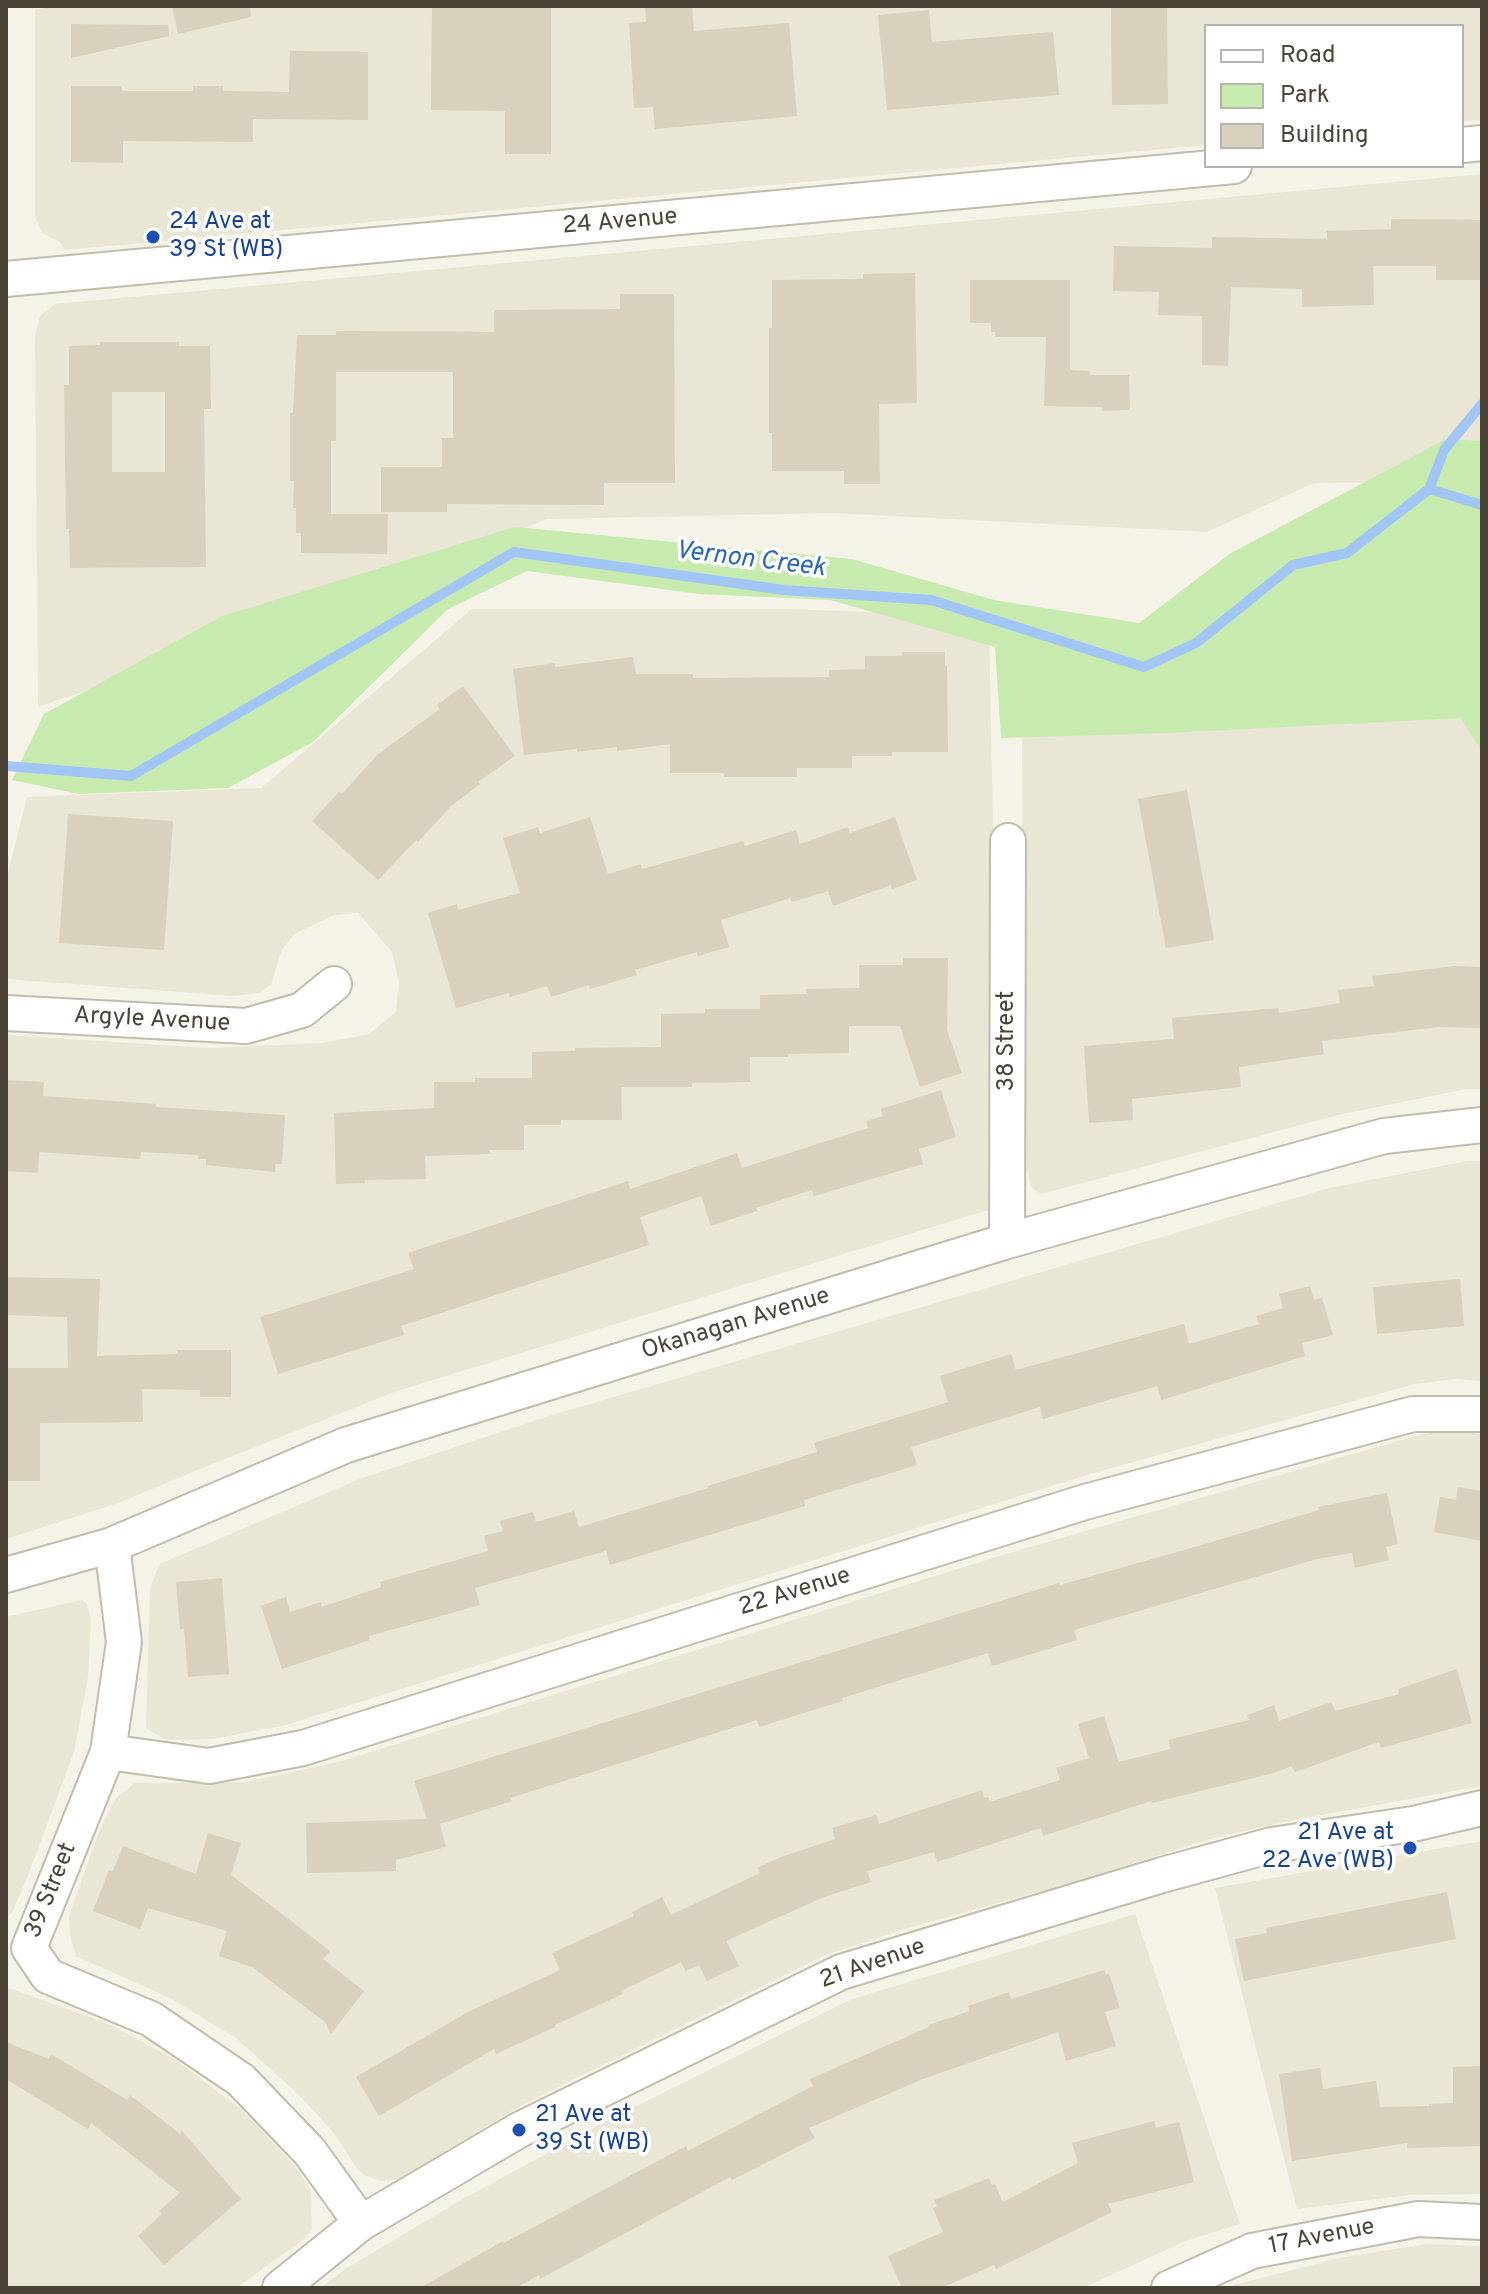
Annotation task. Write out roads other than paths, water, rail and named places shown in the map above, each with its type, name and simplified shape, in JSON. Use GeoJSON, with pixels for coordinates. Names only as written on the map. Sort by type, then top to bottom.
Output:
{"type":"FeatureCollection","features":[{"type":"Feature","properties":{"kind":"street","name":"24 Avenue"},"geometry":{"type":"LineString","coordinates":[[6,279],[1212,168]]}},
{"type":"Feature","properties":{"kind":"street","name":"38 Street"},"geometry":{"type":"LineString","coordinates":[[1007,1241],[1008,841]]}},
{"type":"Feature","properties":{"kind":"street","name":"Argyle Avenue"},"geometry":{"type":"LineString","coordinates":[[6,1013],[246,1026],[302,1010],[334,984]]}},
{"type":"Feature","properties":{"kind":"street","name":"Okanagan Avenue"},"geometry":{"type":"LineString","coordinates":[[6,1575],[112,1545],[346,1445],[1007,1241],[1384,1136],[1482,1125]]}},
{"type":"Feature","properties":{"kind":"street","name":"22 Avenue"},"geometry":{"type":"LineString","coordinates":[[108,1752],[209,1766],[303,1748],[1085,1502],[1413,1414],[1482,1414]]}},
{"type":"Feature","properties":{"kind":"street","name":"39 Street"},"geometry":{"type":"LineString","coordinates":[[112,1545],[124,1642],[108,1752],[29,1948],[48,1976],[151,2019],[241,2080],[310,2152],[361,2223]]}},
{"type":"Feature","properties":{"kind":"street","name":"21 Avenue"},"geometry":{"type":"LineString","coordinates":[[280,2288],[361,2223],[519,2130],[841,1972],[1272,1845],[1413,1824],[1482,1808]]}},
{"type":"Feature","properties":{"kind":"street","name":"17 Avenue"},"geometry":{"type":"LineString","coordinates":[[1169,2288],[1252,2251],[1418,2219],[1482,2222]]}},
{"type":"Feature","properties":{"kind":"waterway"},"geometry":{"type":"LineString","coordinates":[[1429,489],[1444,450],[1482,404]]}},
{"type":"Feature","properties":{"kind":"waterway","name":"Vernon Creek"},"geometry":{"type":"LineString","coordinates":[[1429,489],[1482,505]]}},
{"type":"Feature","properties":{"kind":"waterway","name":"Vernon Creek"},"geometry":{"type":"LineString","coordinates":[[6,766],[131,776],[514,552],[784,590],[931,600],[1144,667],[1196,643],[1293,565],[1347,553],[1429,489]]}},
{"type":"Feature","properties":{"kind":"place","name":"24 Ave at 39 St (WB)"},"geometry":{"type":"Point","coordinates":[153,237]}},
{"type":"Feature","properties":{"kind":"place","name":"21 Ave at 22 Ave (WB)"},"geometry":{"type":"Point","coordinates":[1410,1848]}},
{"type":"Feature","properties":{"kind":"place","name":"21 Ave at 39 St (WB)"},"geometry":{"type":"Point","coordinates":[519,2130]}}]}
